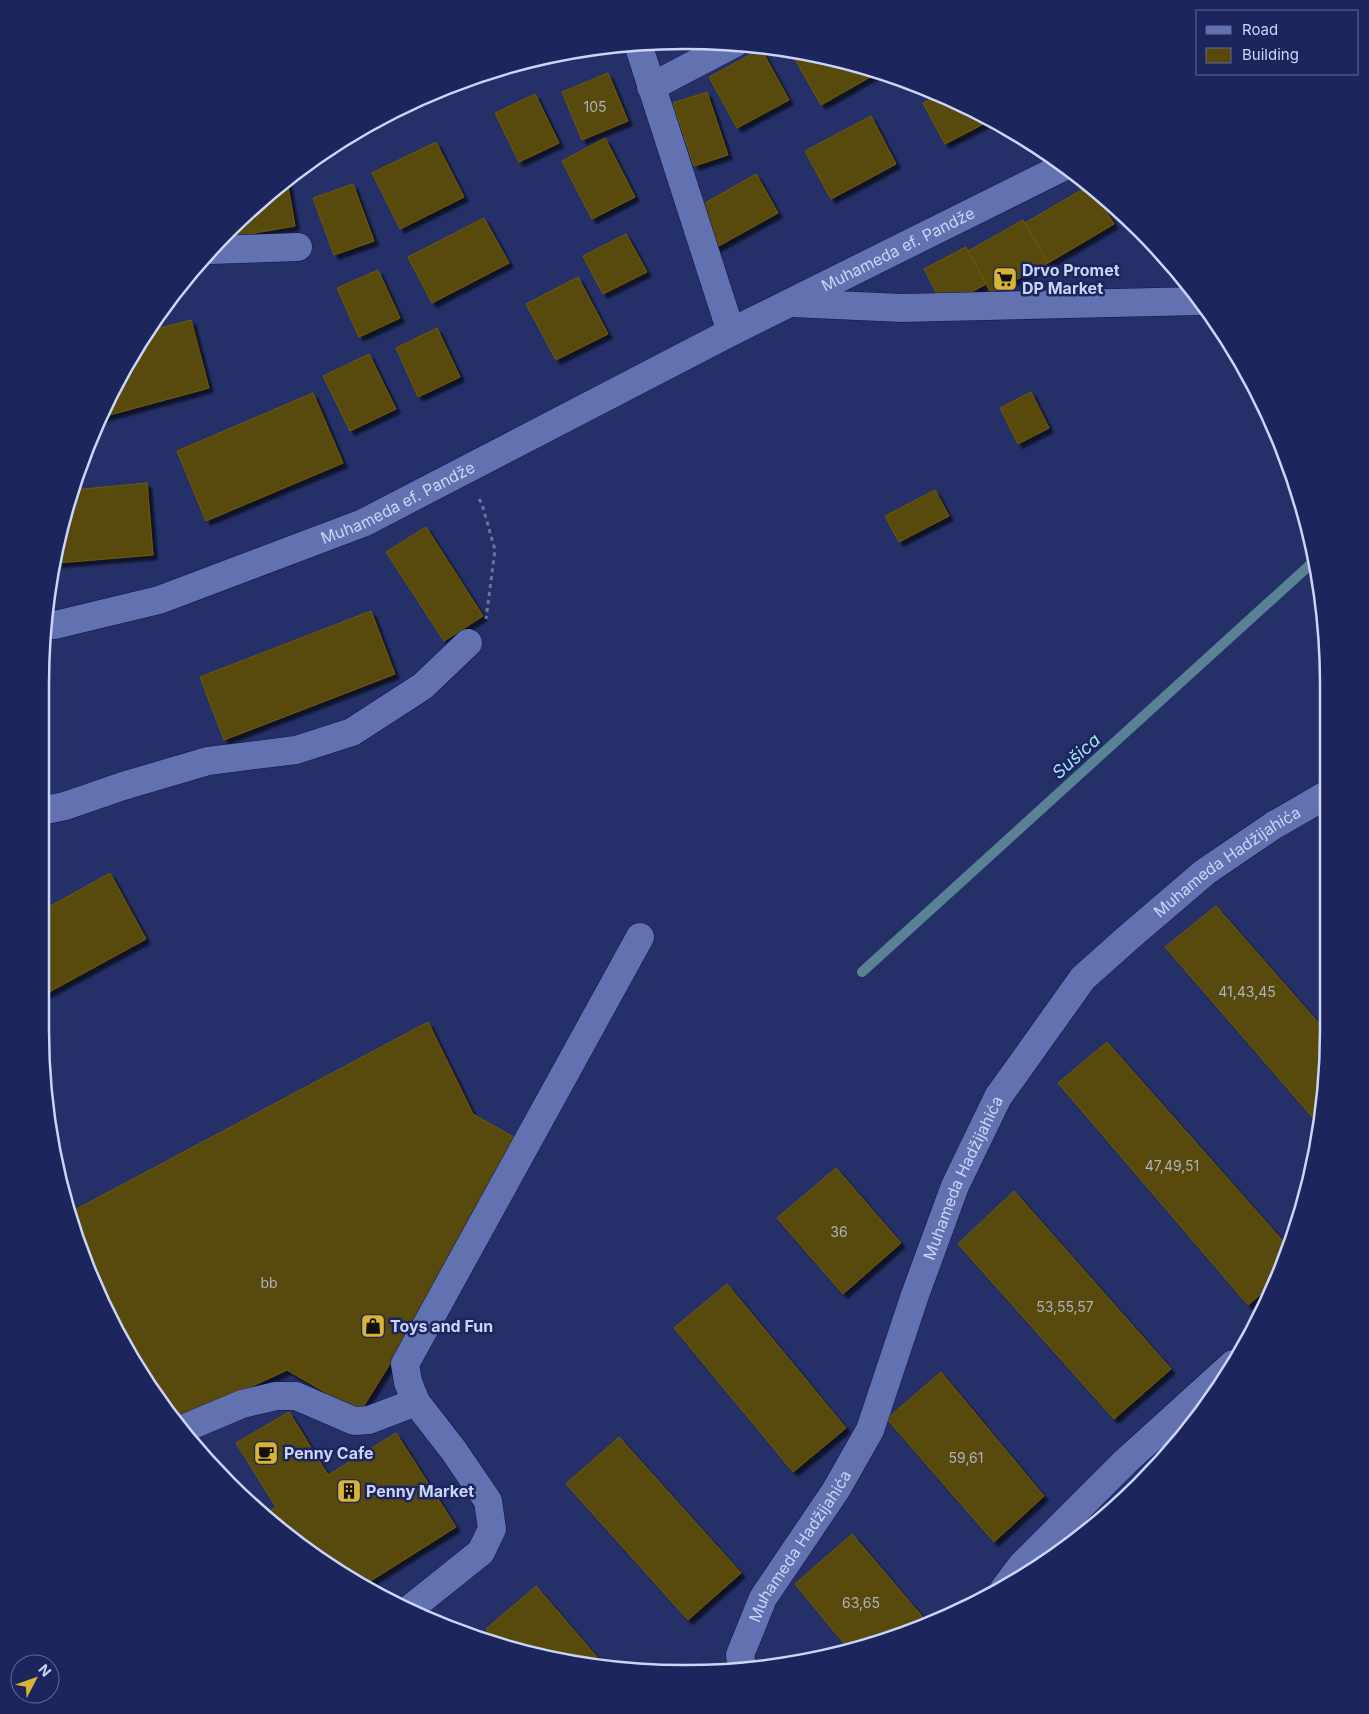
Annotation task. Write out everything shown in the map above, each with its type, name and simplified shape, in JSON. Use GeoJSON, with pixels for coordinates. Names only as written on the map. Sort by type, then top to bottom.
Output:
{"type":"FeatureCollection","features":[{"type":"Feature","properties":{"kind":"street"},"geometry":{"type":"LineString","coordinates":[[640,50],[731,332]]}},
{"type":"Feature","properties":{"kind":"street"},"geometry":{"type":"LineString","coordinates":[[651,87],[723,50]]}},
{"type":"Feature","properties":{"kind":"street","name":"Muhameda ef. Pandže"},"geometry":{"type":"LineString","coordinates":[[52,625],[159,600],[363,523],[731,332],[1057,170]]}},
{"type":"Feature","properties":{"kind":"street"},"geometry":{"type":"LineString","coordinates":[[221,250],[298,247]]}},
{"type":"Feature","properties":{"kind":"street"},"geometry":{"type":"LineString","coordinates":[[789,303],[902,308],[1192,301]]}},
{"type":"Feature","properties":{"kind":"street"},"geometry":{"type":"LineString","coordinates":[[49,809],[208,761],[296,750],[352,732],[423,686],[468,643]]}},
{"type":"Feature","properties":{"kind":"street","name":"Muhameda Hadžijahića"},"geometry":{"type":"LineString","coordinates":[[741,1663],[740,1656],[763,1598],[836,1490],[870,1430],[915,1295],[955,1186],[998,1098],[1083,978],[1205,872],[1274,825],[1320,799]]}},
{"type":"Feature","properties":{"kind":"street"},"geometry":{"type":"LineString","coordinates":[[415,1605],[481,1552],[492,1529],[488,1501],[454,1451],[416,1402],[408,1382],[405,1364],[640,937]]}},
{"type":"Feature","properties":{"kind":"street"},"geometry":{"type":"LineString","coordinates":[[1018,1570],[1126,1461],[1214,1381]]}},
{"type":"Feature","properties":{"kind":"street"},"geometry":{"type":"LineString","coordinates":[[188,1427],[242,1404],[276,1396],[296,1396],[354,1421],[369,1420],[416,1402]]}},
{"type":"Feature","properties":{"kind":"path"},"geometry":{"type":"LineString","coordinates":[[463,472],[482,504],[495,550],[487,617],[468,643]]}},
{"type":"Feature","properties":{"kind":"building"},"geometry":{"type":"Polygon","coordinates":[[[754,53],[764,54],[789,100],[737,128],[709,77],[754,53]]]}},
{"type":"Feature","properties":{"kind":"building"},"geometry":{"type":"Polygon","coordinates":[[[795,59],[871,77],[821,105],[795,59]]]}},
{"type":"Feature","properties":{"kind":"building"},"geometry":{"type":"Polygon","coordinates":[[[608,73],[628,121],[582,140],[562,92],[608,73]]]}},
{"type":"Feature","properties":{"kind":"building"},"geometry":{"type":"Polygon","coordinates":[[[707,92],[728,155],[694,166],[673,103],[707,92]]]}},
{"type":"Feature","properties":{"kind":"building"},"geometry":{"type":"Polygon","coordinates":[[[535,94],[559,143],[519,162],[495,113],[535,94]]]}},
{"type":"Feature","properties":{"kind":"building"},"geometry":{"type":"Polygon","coordinates":[[[931,99],[984,124],[945,144],[923,103],[931,99]]]}},
{"type":"Feature","properties":{"kind":"building"},"geometry":{"type":"Polygon","coordinates":[[[871,116],[896,164],[831,199],[805,151],[871,116]]]}},
{"type":"Feature","properties":{"kind":"building"},"geometry":{"type":"Polygon","coordinates":[[[605,138],[635,197],[592,219],[562,161],[605,138]]]}},
{"type":"Feature","properties":{"kind":"building"},"geometry":{"type":"Polygon","coordinates":[[[436,142],[464,197],[400,229],[372,173],[436,142]]]}},
{"type":"Feature","properties":{"kind":"building"},"geometry":{"type":"Polygon","coordinates":[[[756,174],[778,213],[715,248],[693,210],[756,174]]]}},
{"type":"Feature","properties":{"kind":"building"},"geometry":{"type":"Polygon","coordinates":[[[353,184],[374,241],[334,255],[313,198],[353,184]]]}},
{"type":"Feature","properties":{"kind":"building"},"geometry":{"type":"Polygon","coordinates":[[[288,187],[295,226],[234,237],[288,187]]]}},
{"type":"Feature","properties":{"kind":"building"},"geometry":{"type":"Polygon","coordinates":[[[1083,189],[1103,206],[1114,224],[1048,263],[1025,223],[1083,189]]]}},
{"type":"Feature","properties":{"kind":"building"},"geometry":{"type":"Polygon","coordinates":[[[484,218],[509,263],[432,303],[408,257],[484,218]]]}},
{"type":"Feature","properties":{"kind":"building"},"geometry":{"type":"Polygon","coordinates":[[[1023,220],[1048,263],[991,293],[968,251],[1023,220]]]}},
{"type":"Feature","properties":{"kind":"building"},"geometry":{"type":"Polygon","coordinates":[[[626,234],[647,272],[603,294],[583,256],[626,234]]]}},
{"type":"Feature","properties":{"kind":"building"},"geometry":{"type":"Polygon","coordinates":[[[966,247],[986,284],[944,307],[924,269],[966,247]]]}},
{"type":"Feature","properties":{"kind":"building"},"geometry":{"type":"Polygon","coordinates":[[[378,270],[400,318],[359,337],[337,288],[378,270]]]}},
{"type":"Feature","properties":{"kind":"building"},"geometry":{"type":"Polygon","coordinates":[[[578,277],[608,334],[556,360],[526,304],[578,277]]]}},
{"type":"Feature","properties":{"kind":"building"},"geometry":{"type":"Polygon","coordinates":[[[191,320],[209,388],[109,415],[134,367],[158,329],[191,320]]]}},
{"type":"Feature","properties":{"kind":"building"},"geometry":{"type":"Polygon","coordinates":[[[437,328],[460,377],[418,397],[396,348],[437,328]]]}},
{"type":"Feature","properties":{"kind":"building"},"geometry":{"type":"Polygon","coordinates":[[[369,354],[396,409],[350,431],[323,376],[369,354]]]}},
{"type":"Feature","properties":{"kind":"building"},"geometry":{"type":"Polygon","coordinates":[[[1031,392],[1049,428],[1018,444],[1000,408],[1031,392]]]}},
{"type":"Feature","properties":{"kind":"building"},"geometry":{"type":"Polygon","coordinates":[[[313,393],[343,463],[206,521],[177,451],[313,393]]]}},
{"type":"Feature","properties":{"kind":"building"},"geometry":{"type":"Polygon","coordinates":[[[147,483],[153,555],[61,563],[79,489],[147,483]]]}},
{"type":"Feature","properties":{"kind":"building"},"geometry":{"type":"Polygon","coordinates":[[[935,490],[949,516],[899,542],[885,516],[935,490]]]}},
{"type":"Feature","properties":{"kind":"building"},"geometry":{"type":"Polygon","coordinates":[[[426,527],[483,616],[444,641],[386,552],[426,527]]]}},
{"type":"Feature","properties":{"kind":"building"},"geometry":{"type":"Polygon","coordinates":[[[371,611],[395,674],[224,740],[200,677],[371,611]]]}},
{"type":"Feature","properties":{"kind":"building"},"geometry":{"type":"Polygon","coordinates":[[[110,873],[146,939],[49,992],[49,907],[110,873]]]}},
{"type":"Feature","properties":{"kind":"building"},"geometry":{"type":"Polygon","coordinates":[[[1216,906],[1320,1025],[1319,1071],[1314,1119],[1165,947],[1216,906]]]}},
{"type":"Feature","properties":{"kind":"building"},"geometry":{"type":"Polygon","coordinates":[[[428,1022],[473,1114],[526,1144],[360,1412],[287,1370],[182,1419],[156,1383],[114,1311],[97,1273],[75,1210],[428,1022]]]}},
{"type":"Feature","properties":{"kind":"building"},"geometry":{"type":"Polygon","coordinates":[[[1107,1042],[1284,1242],[1264,1291],[1248,1305],[1058,1083],[1107,1042]]]}},
{"type":"Feature","properties":{"kind":"building"},"geometry":{"type":"Polygon","coordinates":[[[836,1168],[901,1243],[843,1294],[777,1218],[836,1168]]]}},
{"type":"Feature","properties":{"kind":"building"},"geometry":{"type":"Polygon","coordinates":[[[1014,1191],[1171,1369],[1114,1419],[958,1244],[1014,1191]]]}},
{"type":"Feature","properties":{"kind":"building"},"geometry":{"type":"Polygon","coordinates":[[[727,1284],[846,1428],[793,1472],[674,1328],[727,1284]]]}},
{"type":"Feature","properties":{"kind":"building"},"geometry":{"type":"Polygon","coordinates":[[[941,1372],[1044,1496],[994,1542],[887,1419],[941,1372]]]}},
{"type":"Feature","properties":{"kind":"building","name":"Penny Market"},"geometry":{"type":"Polygon","coordinates":[[[289,1412],[328,1475],[396,1433],[456,1527],[370,1582],[331,1558],[297,1534],[270,1511],[276,1507],[236,1443],[289,1412]]]}},
{"type":"Feature","properties":{"kind":"building"},"geometry":{"type":"Polygon","coordinates":[[[619,1437],[741,1573],[688,1620],[566,1484],[619,1437]]]}},
{"type":"Feature","properties":{"kind":"building"},"geometry":{"type":"Polygon","coordinates":[[[852,1534],[924,1619],[889,1632],[845,1645],[795,1584],[852,1534]]]}},
{"type":"Feature","properties":{"kind":"building"},"geometry":{"type":"Polygon","coordinates":[[[536,1586],[599,1660],[520,1644],[491,1635],[486,1629],[536,1586]]]}},
{"type":"Feature","properties":{"kind":"waterway","name":"Sušica"},"geometry":{"type":"LineString","coordinates":[[862,972],[1309,566]]}},
{"type":"Feature","properties":{"kind":"place","name":"Drvo Promet DP Market"},"geometry":{"type":"Point","coordinates":[1005,279]}},
{"type":"Feature","properties":{"kind":"place","name":"Toys and Fun"},"geometry":{"type":"Point","coordinates":[373,1326]}},
{"type":"Feature","properties":{"kind":"place","name":"Penny Cafe"},"geometry":{"type":"Point","coordinates":[266,1453]}},
{"type":"Feature","properties":{"kind":"place","name":"Penny Market"},"geometry":{"type":"Point","coordinates":[349,1491]}}]}
